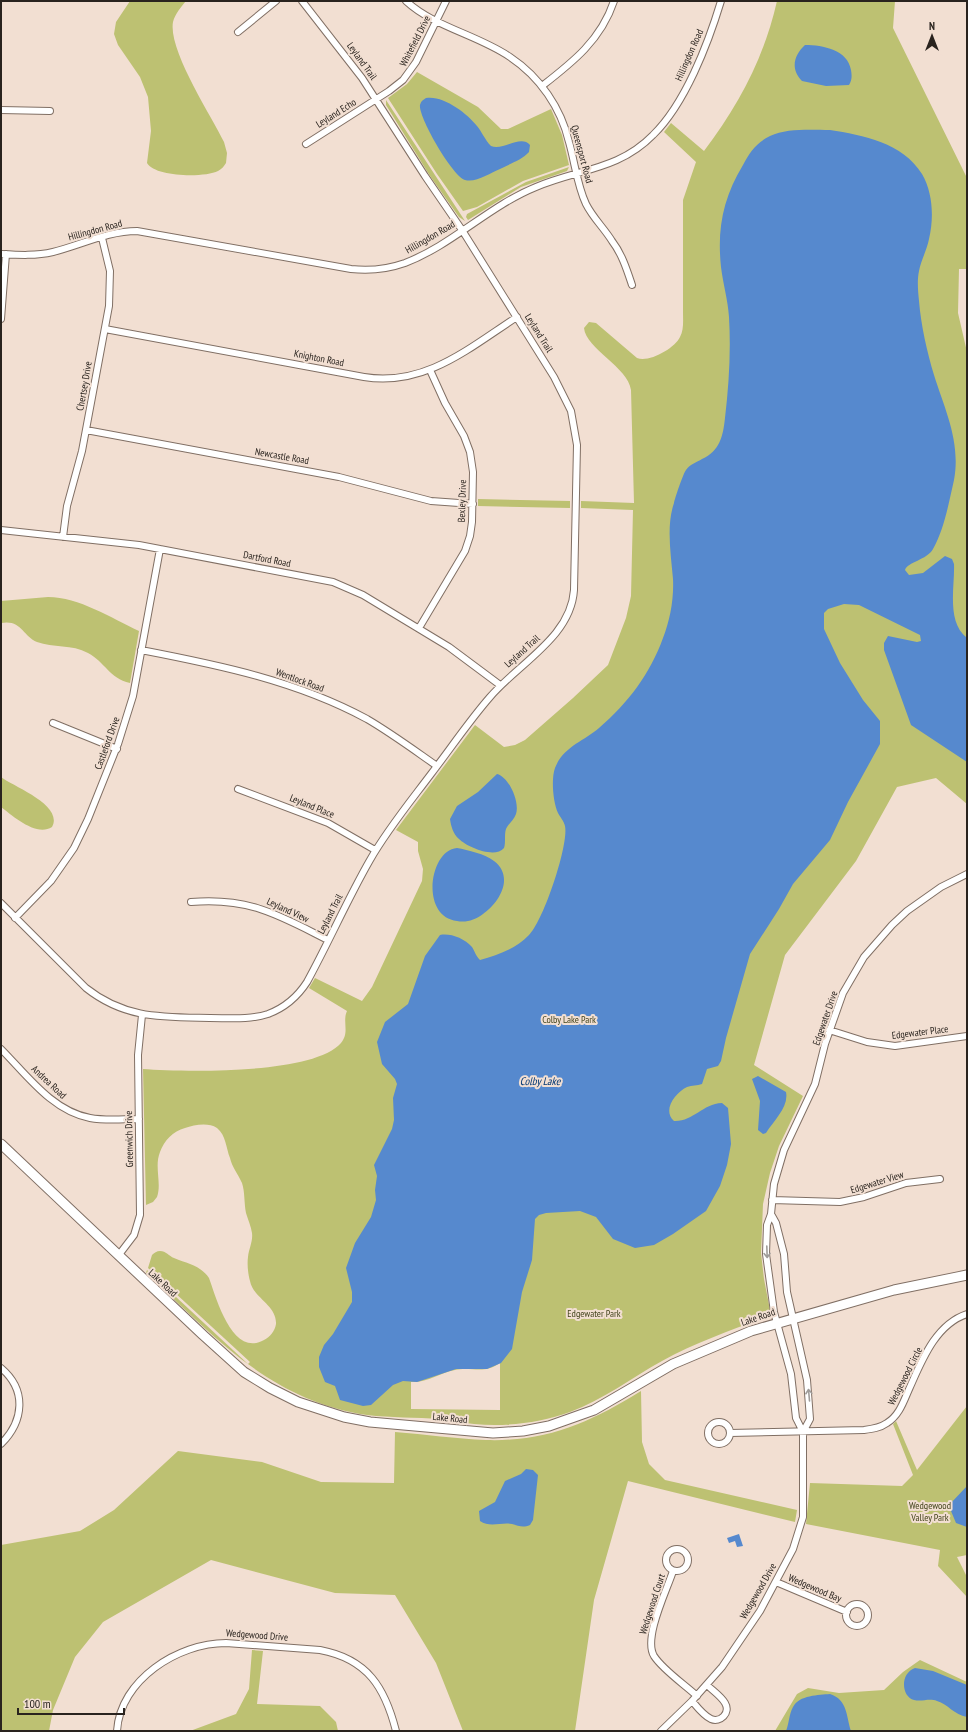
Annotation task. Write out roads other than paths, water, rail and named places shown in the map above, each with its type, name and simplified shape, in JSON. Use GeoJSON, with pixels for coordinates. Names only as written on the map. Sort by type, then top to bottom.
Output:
{"type":"FeatureCollection","features":[{"type":"Feature","properties":{"kind":"street"},"geometry":{"type":"LineString","coordinates":[[238,32],[276,1]]}},
{"type":"Feature","properties":{"kind":"street","name":"Leyland Trail"},"geometry":{"type":"LineString","coordinates":[[1,903],[90,991],[116,1006],[142,1015],[244,1018],[271,1013],[287,1004],[303,988],[376,850],[437,766],[500,685],[559,630],[570,610],[574,586],[577,451],[574,425],[563,392],[462,230],[425,176],[351,61],[302,1]]}},
{"type":"Feature","properties":{"kind":"street","name":"Queensport Road"},"geometry":{"type":"LineString","coordinates":[[406,1],[420,12],[510,56],[528,71],[542,86],[556,108],[564,126],[587,206],[619,251],[632,285]]}},
{"type":"Feature","properties":{"kind":"street","name":"Whitefield Drive"},"geometry":{"type":"LineString","coordinates":[[376,99],[394,88],[408,75],[446,1]]}},
{"type":"Feature","properties":{"kind":"street"},"geometry":{"type":"LineString","coordinates":[[542,86],[576,59],[588,47],[605,23],[614,1]]}},
{"type":"Feature","properties":{"kind":"street","name":"Hillingdon Road"},"geometry":{"type":"LineString","coordinates":[[3,254],[46,253],[124,232],[147,232],[363,270],[389,267],[410,261],[530,189],[551,181],[606,166],[624,157],[644,143],[664,124],[682,96],[707,38],[720,1]]}},
{"type":"Feature","properties":{"kind":"street","name":"Leyland Echo"},"geometry":{"type":"LineString","coordinates":[[306,144],[376,99]]}},
{"type":"Feature","properties":{"kind":"street"},"geometry":{"type":"LineString","coordinates":[[1,110],[50,111]]}},
{"type":"Feature","properties":{"kind":"street","name":"Chertsey Drive"},"geometry":{"type":"LineString","coordinates":[[63,537],[67,506],[79,464],[110,300],[110,278],[102,238]]}},
{"type":"Feature","properties":{"kind":"street"},"geometry":{"type":"LineString","coordinates":[[1,319],[3,254]]}},
{"type":"Feature","properties":{"kind":"street","name":"Knighton Road"},"geometry":{"type":"LineString","coordinates":[[105,329],[377,379],[407,377],[430,370],[452,359],[517,318]]}},
{"type":"Feature","properties":{"kind":"street","name":"Bexley Drive"},"geometry":{"type":"LineString","coordinates":[[419,628],[468,545],[473,504],[473,472],[470,452],[430,370]]}},
{"type":"Feature","properties":{"kind":"street","name":"Newcastle Road"},"geometry":{"type":"LineString","coordinates":[[86,430],[339,477],[430,501],[473,504]]}},
{"type":"Feature","properties":{"kind":"street","name":"Dartford Road"},"geometry":{"type":"LineString","coordinates":[[1,530],[160,549],[313,577],[338,584],[363,594],[419,628],[459,653],[500,685]]}},
{"type":"Feature","properties":{"kind":"street","name":"Castleford Drive"},"geometry":{"type":"LineString","coordinates":[[15,918],[51,881],[74,848],[84,829],[117,749],[129,711],[160,549]]}},
{"type":"Feature","properties":{"kind":"street","name":"Wentlock Road"},"geometry":{"type":"LineString","coordinates":[[141,650],[228,667],[315,695],[371,722],[437,766]]}},
{"type":"Feature","properties":{"kind":"street"},"geometry":{"type":"LineString","coordinates":[[53,723],[117,749]]}},
{"type":"Feature","properties":{"kind":"street","name":"Leyland Place"},"geometry":{"type":"LineString","coordinates":[[238,789],[328,823],[376,850]]}},
{"type":"Feature","properties":{"kind":"street","name":"Edgewater Drive"},"geometry":{"type":"LineString","coordinates":[[776,1322],[769,1284],[766,1254],[767,1225],[774,1184],[784,1150],[815,1084],[829,1030],[843,993],[864,957],[892,925],[922,899],[941,887],[967,874]]}},
{"type":"Feature","properties":{"kind":"street","name":"Leyland View"},"geometry":{"type":"LineString","coordinates":[[191,902],[226,901],[251,905],[273,913],[328,940]]}},
{"type":"Feature","properties":{"kind":"street","name":"Greenwich Drive"},"geometry":{"type":"LineString","coordinates":[[118,1256],[133,1238],[140,1219],[138,1044],[142,1015]]}},
{"type":"Feature","properties":{"kind":"street","name":"Edgewater Place"},"geometry":{"type":"LineString","coordinates":[[829,1030],[867,1042],[895,1046],[967,1036]]}},
{"type":"Feature","properties":{"kind":"street","name":"Andrea Road"},"geometry":{"type":"LineString","coordinates":[[1,1049],[48,1096],[67,1110],[80,1116],[96,1119],[139,1119]]}},
{"type":"Feature","properties":{"kind":"street","name":"Lake Road"},"geometry":{"type":"LineString","coordinates":[[1,1144],[224,1356],[259,1382],[290,1398],[318,1409],[344,1417],[386,1424],[493,1432],[523,1431],[549,1426],[594,1410],[686,1357],[776,1322],[908,1286],[967,1275]]}},
{"type":"Feature","properties":{"kind":"street","name":"Edgewater View"},"geometry":{"type":"LineString","coordinates":[[772,1200],[840,1202],[864,1197],[906,1183],[940,1179]]}},
{"type":"Feature","properties":{"kind":"street"},"geometry":{"type":"LineString","coordinates":[[770,1214],[776,1223],[784,1254],[787,1292],[793,1318]]}},
{"type":"Feature","properties":{"kind":"street","name":"Wedgewood Circle"},"geometry":{"type":"LineString","coordinates":[[730,1433],[868,1430],[886,1424],[902,1407],[918,1371],[939,1333],[950,1321],[967,1314]]}},
{"type":"Feature","properties":{"kind":"street","name":"Wedgewood Drive"},"geometry":{"type":"LineString","coordinates":[[793,1318],[804,1361],[810,1395],[810,1419],[803,1432]]}},
{"type":"Feature","properties":{"kind":"street","name":"Wedgewood Drive"},"geometry":{"type":"LineString","coordinates":[[661,1731],[707,1685],[735,1649],[760,1611],[793,1549],[803,1517],[803,1432],[796,1418],[791,1374],[776,1322]]}},
{"type":"Feature","properties":{"kind":"street"},"geometry":{"type":"LineString","coordinates":[[1,1368],[7,1373],[16,1388],[20,1408],[14,1429],[1,1444]]}},
{"type":"Feature","properties":{"kind":"street","name":"Wedgewood Court"},"geometry":{"type":"LineString","coordinates":[[673,1571],[651,1636],[652,1650],[659,1662],[697,1696]]}},
{"type":"Feature","properties":{"kind":"street","name":"Wedgewood Bay"},"geometry":{"type":"LineString","coordinates":[[776,1582],[846,1612]]}},
{"type":"Feature","properties":{"kind":"street","name":"Wedgewood Drive"},"geometry":{"type":"LineString","coordinates":[[116,1731],[119,1713],[123,1702],[128,1693],[144,1677],[171,1658],[191,1648],[215,1643],[226,1643],[320,1650],[330,1652],[352,1661],[371,1676],[379,1686],[390,1707],[396,1731]]}},
{"type":"Feature","properties":{"kind":"street"},"geometry":{"type":"LineString","coordinates":[[692,1701],[711,1719],[718,1720],[724,1716],[727,1710],[726,1704],[707,1685]]}},
{"type":"Feature","properties":{"kind":"water"},"geometry":{"type":"Polygon","coordinates":[[[805,45],[819,46],[840,53],[849,63],[852,76],[849,85],[826,86],[802,81],[796,72],[795,62],[798,53],[805,45]]]}},
{"type":"Feature","properties":{"kind":"water"},"geometry":{"type":"Polygon","coordinates":[[[426,98],[440,99],[461,111],[473,121],[491,146],[496,147],[522,141],[530,145],[529,152],[519,160],[483,177],[469,181],[465,180],[453,169],[445,158],[424,121],[420,105],[426,98]]]}},
{"type":"Feature","properties":{"kind":"water","name":"Colby Lake"},"geometry":{"type":"Polygon","coordinates":[[[830,130],[881,142],[904,155],[914,163],[926,181],[932,206],[931,231],[918,274],[920,310],[929,357],[954,439],[956,466],[948,506],[937,541],[930,553],[909,565],[905,570],[909,575],[923,573],[945,556],[952,559],[954,564],[954,613],[956,623],[960,631],[967,638],[967,762],[911,725],[884,650],[884,643],[888,636],[917,642],[921,641],[920,635],[859,605],[844,604],[828,609],[824,613],[824,629],[840,663],[863,700],[880,721],[880,744],[848,802],[830,840],[793,884],[750,954],[721,1061],[718,1066],[707,1069],[702,1084],[687,1087],[678,1093],[674,1097],[670,1107],[669,1112],[674,1121],[687,1119],[715,1104],[722,1103],[728,1108],[731,1144],[727,1165],[720,1186],[706,1211],[654,1245],[635,1248],[613,1239],[596,1217],[580,1211],[546,1213],[539,1215],[535,1219],[532,1260],[522,1292],[512,1349],[501,1363],[487,1369],[456,1369],[417,1382],[403,1381],[393,1385],[371,1405],[363,1406],[340,1400],[335,1386],[325,1382],[319,1367],[319,1357],[324,1345],[333,1334],[352,1302],[352,1292],[346,1268],[355,1243],[371,1217],[376,1200],[375,1190],[377,1176],[374,1165],[392,1129],[394,1120],[393,1098],[397,1084],[395,1079],[382,1064],[377,1042],[385,1022],[408,1004],[425,956],[440,935],[452,936],[465,941],[472,947],[480,960],[500,954],[513,948],[524,940],[535,927],[541,915],[554,883],[565,836],[565,826],[556,808],[554,797],[553,778],[555,768],[568,750],[599,728],[629,698],[652,664],[670,617],[673,579],[670,550],[670,521],[676,496],[687,468],[713,452],[722,437],[728,393],[730,342],[728,311],[720,253],[721,227],[726,202],[736,177],[746,160],[757,145],[765,139],[777,133],[791,131],[830,130]]]}},
{"type":"Feature","properties":{"kind":"water"},"geometry":{"type":"Polygon","coordinates":[[[497,774],[506,780],[515,797],[517,809],[516,814],[506,829],[504,848],[500,851],[494,852],[481,851],[468,845],[457,837],[450,819],[457,806],[478,792],[497,774]]]}},
{"type":"Feature","properties":{"kind":"water"},"geometry":{"type":"Polygon","coordinates":[[[457,848],[486,856],[494,861],[500,867],[504,882],[499,897],[489,909],[474,919],[460,922],[445,917],[437,908],[433,897],[435,871],[440,860],[447,852],[457,848]]]}},
{"type":"Feature","properties":{"kind":"water"},"geometry":{"type":"Polygon","coordinates":[[[758,1076],[786,1092],[783,1108],[766,1133],[763,1134],[758,1130],[760,1101],[752,1079],[758,1076]]]}},
{"type":"Feature","properties":{"kind":"water"},"geometry":{"type":"Polygon","coordinates":[[[526,1469],[533,1470],[538,1475],[533,1520],[530,1525],[523,1527],[512,1524],[488,1524],[480,1521],[479,1511],[495,1502],[505,1481],[521,1474],[526,1469]]]}},
{"type":"Feature","properties":{"kind":"water"},"geometry":{"type":"Polygon","coordinates":[[[967,1486],[967,1527],[956,1523],[950,1504],[967,1486]]]}},
{"type":"Feature","properties":{"kind":"water"},"geometry":{"type":"Polygon","coordinates":[[[739,1534],[743,1546],[737,1547],[735,1541],[729,1543],[727,1538],[739,1534]]]}},
{"type":"Feature","properties":{"kind":"water"},"geometry":{"type":"Polygon","coordinates":[[[915,1668],[933,1671],[967,1685],[967,1717],[958,1714],[941,1702],[931,1700],[914,1700],[910,1698],[905,1690],[904,1680],[906,1675],[915,1668]]]}},
{"type":"Feature","properties":{"kind":"water"},"geometry":{"type":"Polygon","coordinates":[[[830,1694],[840,1700],[843,1704],[851,1731],[786,1731],[793,1707],[796,1703],[810,1696],[830,1694]]]}},
{"type":"Feature","properties":{"kind":"park label","name":"Colby Lake Park"},"geometry":{"type":"Point","coordinates":[569,1019]}},
{"type":"Feature","properties":{"kind":"park label","name":"Edgewater Park"},"geometry":{"type":"Point","coordinates":[594,1313]}},
{"type":"Feature","properties":{"kind":"park label","name":"Wedgewood Valley Park"},"geometry":{"type":"Point","coordinates":[930,1510]}}]}
